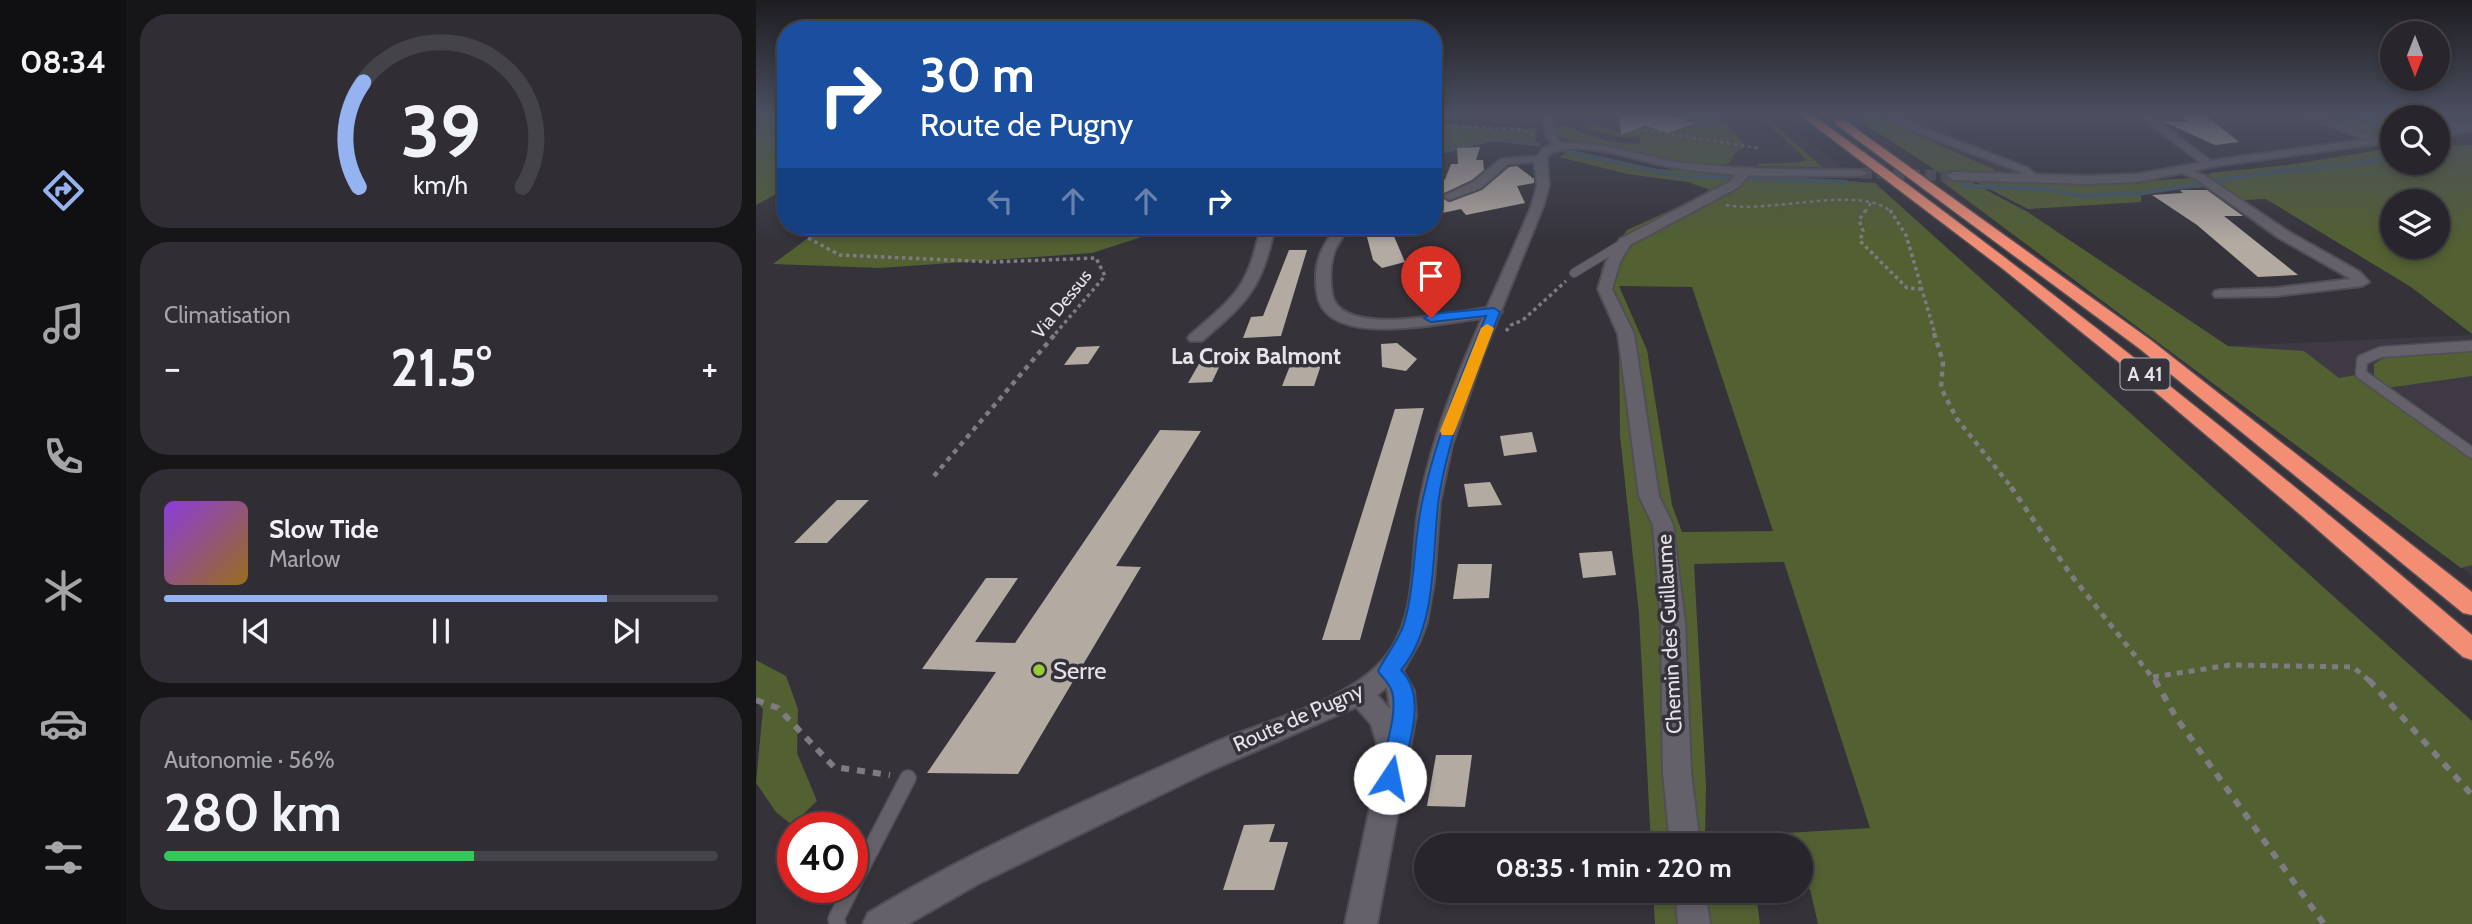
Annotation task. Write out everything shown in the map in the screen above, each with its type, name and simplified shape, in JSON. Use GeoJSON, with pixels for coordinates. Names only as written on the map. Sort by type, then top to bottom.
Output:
{"type":"FeatureCollection","features":[{"type":"Feature","properties":{"kind":"highway","name":"A 41"},"geometry":{"type":"LineString","coordinates":[[1863,157],[1971,237],[2121,355],[2323,522],[2472,650]]}},
{"type":"Feature","properties":{"kind":"highway","name":"A 41"},"geometry":{"type":"LineString","coordinates":[[1887,157],[2146,345],[2472,606]]}},
{"type":"Feature","properties":{"kind":"street"},"geometry":{"type":"LineString","coordinates":[[1640,157],[1740,176],[1861,173]]}},
{"type":"Feature","properties":{"kind":"street"},"geometry":{"type":"LineString","coordinates":[[1989,157],[2024,170],[2034,178]]}},
{"type":"Feature","properties":{"kind":"street"},"geometry":{"type":"LineString","coordinates":[[2200,157],[2209,164]]}},
{"type":"Feature","properties":{"kind":"street"},"geometry":{"type":"LineString","coordinates":[[1953,176],[2116,180],[2260,157]]}},
{"type":"Feature","properties":{"kind":"street"},"geometry":{"type":"LineString","coordinates":[[1448,196],[1477,186],[1504,161],[1540,159]]}},
{"type":"Feature","properties":{"kind":"street","name":"Route de Pugny"},"geometry":{"type":"LineString","coordinates":[[879,924],[978,869],[1242,742],[1359,692],[1388,671],[1399,658],[1413,626],[1421,589],[1430,502],[1443,446],[1456,406],[1542,194],[1540,159]]}},
{"type":"Feature","properties":{"kind":"street"},"geometry":{"type":"LineString","coordinates":[[2001,162],[2009,177]]}},
{"type":"Feature","properties":{"kind":"street"},"geometry":{"type":"LineString","coordinates":[[2183,170],[2213,185],[2284,235],[2355,275],[2362,282],[2276,292],[2220,294]]}},
{"type":"Feature","properties":{"kind":"street"},"geometry":{"type":"LineString","coordinates":[[1625,242],[1705,200],[1740,176]]}},
{"type":"Feature","properties":{"kind":"street"},"geometry":{"type":"LineString","coordinates":[[1196,338],[1240,300],[1259,267],[1266,235]]}},
{"type":"Feature","properties":{"kind":"street"},"geometry":{"type":"LineString","coordinates":[[1339,235],[1329,250],[1324,272],[1328,309],[1341,321],[1362,326],[1386,325],[1475,312],[1494,312]]}},
{"type":"Feature","properties":{"kind":"street","name":"Chemin des Guillaume"},"geometry":{"type":"LineString","coordinates":[[1625,242],[1613,262],[1605,289],[1626,334],[1649,496],[1663,525],[1673,623],[1677,773],[1684,833]]}},
{"type":"Feature","properties":{"kind":"street"},"geometry":{"type":"LineString","coordinates":[[1361,924],[1403,715],[1404,696],[1399,682],[1388,671]]}},
{"type":"Feature","properties":{"kind":"street"},"geometry":{"type":"LineString","coordinates":[[1359,692],[1383,719],[1393,755]]}},
{"type":"Feature","properties":{"kind":"street"},"geometry":{"type":"LineString","coordinates":[[1691,903],[1694,924]]}},
{"type":"Feature","properties":{"kind":"lane"},"geometry":{"type":"LineString","coordinates":[[1574,273],[1625,242]]}},
{"type":"Feature","properties":{"kind":"lane"},"geometry":{"type":"LineString","coordinates":[[2472,346],[2381,352],[2362,360],[2361,374],[2472,453]]}},
{"type":"Feature","properties":{"kind":"lane"},"geometry":{"type":"LineString","coordinates":[[868,856],[908,778]]}},
{"type":"Feature","properties":{"kind":"lane"},"geometry":{"type":"LineString","coordinates":[[838,924],[836,919],[844,903]]}},
{"type":"Feature","properties":{"kind":"path"},"geometry":{"type":"LineString","coordinates":[[1705,200],[1745,209],[1838,199],[1872,202],[1889,209],[1906,235],[1944,362],[1941,387],[1957,419],[2000,470],[2071,575],[2153,677],[2177,719],[2324,924]]}},
{"type":"Feature","properties":{"kind":"path"},"geometry":{"type":"LineString","coordinates":[[1872,202],[1859,220],[1863,231],[1860,241],[1907,288],[1922,289]]}},
{"type":"Feature","properties":{"kind":"path","name":"Via Dessus"},"geometry":{"type":"LineString","coordinates":[[812,235],[808,238],[840,255],[994,262],[1096,258],[1105,276],[934,476]]}},
{"type":"Feature","properties":{"kind":"path"},"geometry":{"type":"LineString","coordinates":[[1505,331],[1523,320],[1574,273]]}},
{"type":"Feature","properties":{"kind":"path"},"geometry":{"type":"LineString","coordinates":[[2153,677],[2230,664],[2353,667],[2371,682],[2472,795]]}},
{"type":"Feature","properties":{"kind":"path"},"geometry":{"type":"LineString","coordinates":[[756,701],[778,708],[834,767],[908,778]]}},
{"type":"Feature","properties":{"kind":"shaded area"},"geometry":{"type":"Polygon","coordinates":[[[1650,157],[1829,157],[1845,170],[1708,165],[1650,157]]]}},
{"type":"Feature","properties":{"kind":"shaded area"},"geometry":{"type":"Polygon","coordinates":[[[1916,157],[2001,157],[2038,172],[1940,173],[1916,157]]]}},
{"type":"Feature","properties":{"kind":"shaded area"},"geometry":{"type":"Polygon","coordinates":[[[2472,335],[2472,576],[2203,362],[2228,346],[2472,335]]]}},
{"type":"Feature","properties":{"kind":"green space"},"geometry":{"type":"Polygon","coordinates":[[[756,157],[777,157],[777,194],[756,205],[756,157]]]}},
{"type":"Feature","properties":{"kind":"green space"},"geometry":{"type":"Polygon","coordinates":[[[1559,157],[1603,157],[1657,169],[1875,183],[2472,721],[2472,924],[1818,924],[1813,902],[1813,833],[1788,833],[1870,828],[1784,562],[1694,564],[1706,785],[1705,833],[1650,833],[1639,614],[1620,435],[1619,340],[1601,269],[1627,230],[1713,191],[1688,182],[1627,174],[1559,157]],[[1619,286],[1647,350],[1672,505],[1682,532],[1773,531],[1692,287],[1619,286]]]}},
{"type":"Feature","properties":{"kind":"green space"},"geometry":{"type":"Polygon","coordinates":[[[1644,157],[1732,157],[1730,163],[1714,165],[1694,165],[1644,157]]]}},
{"type":"Feature","properties":{"kind":"green space"},"geometry":{"type":"Polygon","coordinates":[[[1804,157],[1811,157],[1822,167],[1757,164],[1791,163],[1807,160],[1804,157]]]}},
{"type":"Feature","properties":{"kind":"green space"},"geometry":{"type":"Polygon","coordinates":[[[1916,157],[1966,157],[1995,170],[1994,174],[1940,173],[1916,157]]]}},
{"type":"Feature","properties":{"kind":"green space"},"geometry":{"type":"Polygon","coordinates":[[[2336,157],[2380,157],[2380,175],[2450,175],[2450,157],[2472,157],[2472,334],[2411,287],[2266,199],[2243,200],[2207,176],[2210,173],[2336,157]]]}},
{"type":"Feature","properties":{"kind":"green space"},"geometry":{"type":"Polygon","coordinates":[[[2194,178],[2207,187],[2141,192],[2141,202],[2028,209],[1976,182],[2101,184],[2194,178]]]}},
{"type":"Feature","properties":{"kind":"green space"},"geometry":{"type":"Polygon","coordinates":[[[1940,180],[1971,182],[2026,211],[2228,346],[2304,351],[2339,378],[2361,374],[2472,453],[2472,565],[2461,568],[1940,180]]]}},
{"type":"Feature","properties":{"kind":"green space"},"geometry":{"type":"Polygon","coordinates":[[[812,235],[1148,235],[1092,253],[880,268],[773,264],[812,235]]]}},
{"type":"Feature","properties":{"kind":"green space"},"geometry":{"type":"Polygon","coordinates":[[[2472,351],[2472,376],[2387,388],[2374,375],[2374,364],[2387,356],[2472,351]]]}},
{"type":"Feature","properties":{"kind":"green space"},"geometry":{"type":"Polygon","coordinates":[[[756,660],[786,676],[798,709],[797,753],[817,801],[806,812],[777,813],[756,783],[763,709],[756,701],[756,660]]]}},
{"type":"Feature","properties":{"kind":"green space"},"geometry":{"type":"Polygon","coordinates":[[[1654,903],[1757,903],[1760,924],[1655,924],[1654,903]]]}},
{"type":"Feature","properties":{"kind":"building"},"geometry":{"type":"Polygon","coordinates":[[[1458,157],[1477,157],[1476,160],[1483,160],[1484,170],[1472,180],[1442,194],[1442,182],[1451,164],[1458,164],[1458,157]]]}},
{"type":"Feature","properties":{"kind":"building"},"geometry":{"type":"Polygon","coordinates":[[[1517,166],[1534,179],[1534,183],[1517,186],[1525,203],[1466,215],[1461,209],[1442,213],[1442,198],[1450,202],[1482,190],[1509,167],[1517,166]]]}},
{"type":"Feature","properties":{"kind":"building"},"geometry":{"type":"Polygon","coordinates":[[[2180,190],[2207,190],[2243,216],[2224,216],[2298,275],[2258,277],[2197,225],[2152,195],[2183,193],[2180,190]]]}},
{"type":"Feature","properties":{"kind":"building"},"geometry":{"type":"Polygon","coordinates":[[[1393,235],[1405,262],[1382,268],[1373,260],[1367,237],[1393,235]]]}},
{"type":"Feature","properties":{"kind":"building"},"geometry":{"type":"Polygon","coordinates":[[[1289,250],[1307,250],[1281,336],[1243,338],[1251,317],[1263,316],[1289,250]]]}},
{"type":"Feature","properties":{"kind":"building"},"geometry":{"type":"Polygon","coordinates":[[[1397,343],[1417,359],[1406,371],[1382,367],[1381,344],[1397,343]]]}},
{"type":"Feature","properties":{"kind":"building"},"geometry":{"type":"Polygon","coordinates":[[[1100,346],[1088,364],[1064,365],[1077,347],[1100,346]]]}},
{"type":"Feature","properties":{"kind":"building"},"geometry":{"type":"Polygon","coordinates":[[[1326,350],[1314,386],[1282,386],[1295,353],[1326,350]]]}},
{"type":"Feature","properties":{"kind":"building"},"geometry":{"type":"Polygon","coordinates":[[[1222,361],[1212,382],[1188,383],[1200,362],[1222,361]]]}},
{"type":"Feature","properties":{"kind":"building"},"geometry":{"type":"Polygon","coordinates":[[[1424,408],[1360,640],[1322,640],[1395,409],[1424,408]]]}},
{"type":"Feature","properties":{"kind":"building","name":"Serre"},"geometry":{"type":"Polygon","coordinates":[[[1160,430],[1201,431],[1116,566],[1141,567],[1018,774],[927,773],[996,672],[922,669],[986,578],[1018,578],[975,642],[1015,643],[1160,430]]]}},
{"type":"Feature","properties":{"kind":"building"},"geometry":{"type":"Polygon","coordinates":[[[1532,432],[1537,452],[1504,456],[1500,436],[1532,432]]]}},
{"type":"Feature","properties":{"kind":"building"},"geometry":{"type":"Polygon","coordinates":[[[1490,482],[1502,505],[1468,507],[1464,484],[1490,482]]]}},
{"type":"Feature","properties":{"kind":"building"},"geometry":{"type":"Polygon","coordinates":[[[837,500],[869,500],[827,543],[794,543],[837,500]]]}},
{"type":"Feature","properties":{"kind":"building"},"geometry":{"type":"Polygon","coordinates":[[[1612,551],[1616,575],[1583,578],[1579,553],[1612,551]]]}},
{"type":"Feature","properties":{"kind":"building"},"geometry":{"type":"Polygon","coordinates":[[[1458,564],[1492,564],[1489,598],[1453,599],[1458,564]]]}},
{"type":"Feature","properties":{"kind":"building"},"geometry":{"type":"Polygon","coordinates":[[[1436,755],[1472,755],[1465,807],[1427,806],[1436,755]]]}},
{"type":"Feature","properties":{"kind":"building"},"geometry":{"type":"Polygon","coordinates":[[[1275,824],[1269,842],[1288,842],[1274,890],[1223,890],[1244,825],[1275,824]]]}},
{"type":"Feature","properties":{"kind":"waterway"},"geometry":{"type":"LineString","coordinates":[[1592,157],[1677,176],[1846,182]]}},
{"type":"Feature","properties":{"kind":"waterway"},"geometry":{"type":"LineString","coordinates":[[1962,186],[2045,189],[2081,196],[2143,193],[2265,173],[2350,165],[2380,159]]}},
{"type":"Feature","properties":{"kind":"tunnel"},"geometry":{"type":"LineString","coordinates":[[1861,173],[1953,176]]}},
{"type":"Feature","properties":{"kind":"slow traffic"},"geometry":{"type":"LineString","coordinates":[[1447,431],[1487,328]]}},
{"type":"Feature","properties":{"kind":"place","name":"Serre"},"geometry":{"type":"Point","coordinates":[1039,670]}},
{"type":"Feature","properties":{"kind":"district","name":"La Croix Balmont"},"geometry":{"type":"Point","coordinates":[1256,356]}},
{"type":"Feature","properties":{"kind":"route"},"geometry":{"type":"LineString","coordinates":[[1390,778],[1403,715],[1404,696],[1399,682],[1388,671],[1399,658],[1413,626],[1421,589],[1430,502],[1443,446],[1494,312],[1431,318]]}}]}
